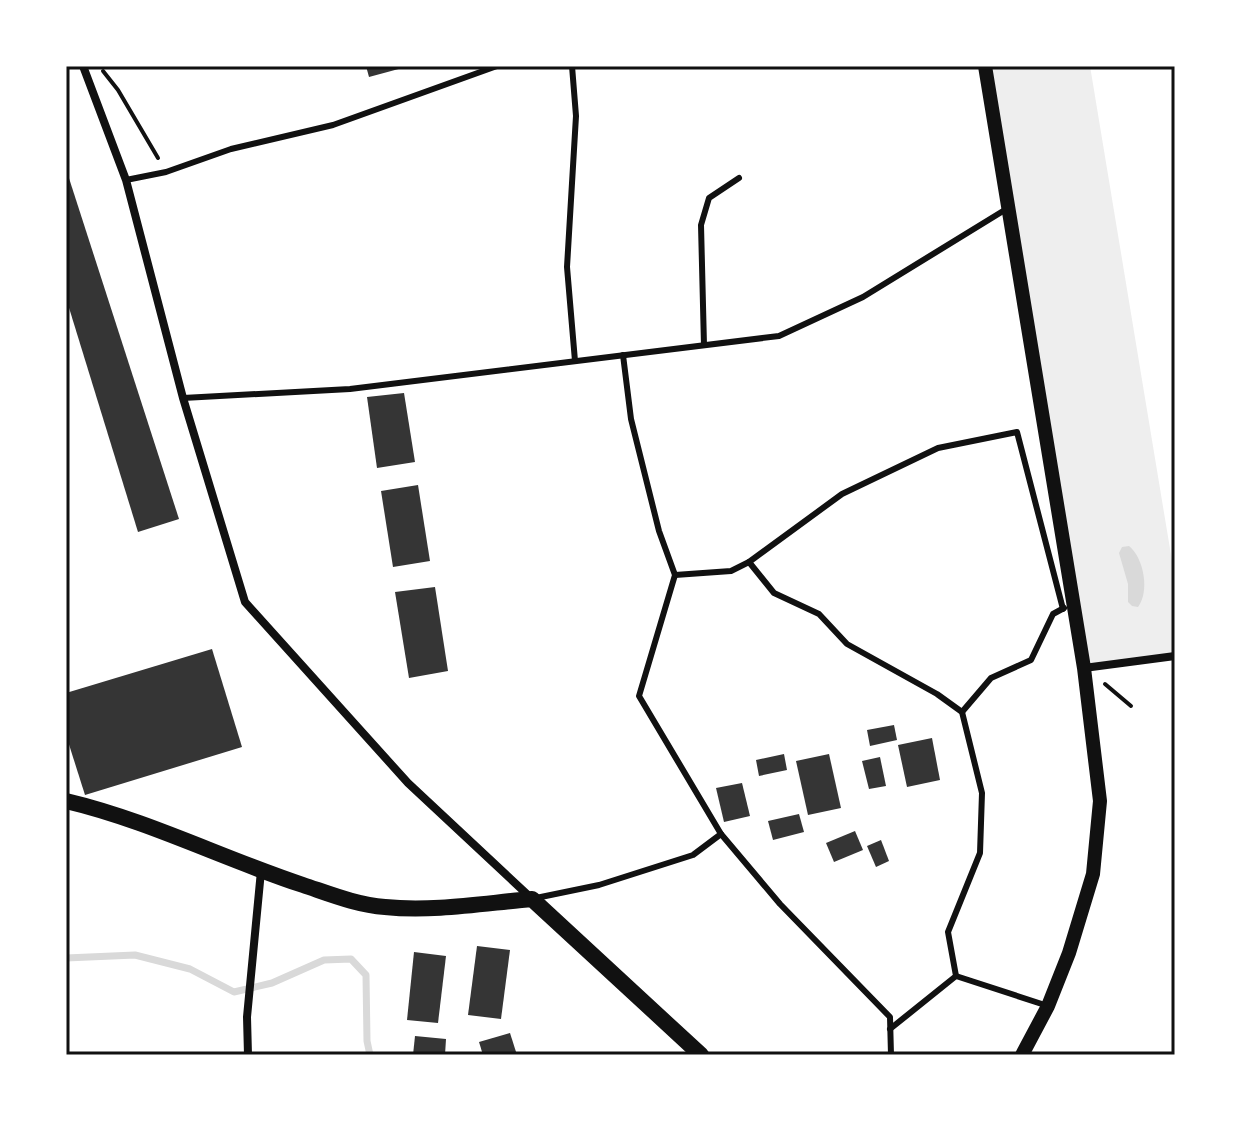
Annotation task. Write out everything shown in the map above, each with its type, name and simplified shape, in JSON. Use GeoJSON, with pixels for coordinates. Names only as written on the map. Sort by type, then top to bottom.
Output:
{"type":"FeatureCollection","features":[{"type":"Feature","properties":{"kind":"main road"},"geometry":{"type":"LineString","coordinates":[[66,801],[95,808],[261,871],[357,903],[387,908],[532,899],[701,1055]]}},
{"type":"Feature","properties":{"kind":"street"},"geometry":{"type":"LineString","coordinates":[[83,66],[126,180],[183,398],[245,602],[408,783],[532,899]]}},
{"type":"Feature","properties":{"kind":"street"},"geometry":{"type":"LineString","coordinates":[[985,66],[1068,606],[1084,668],[1100,801],[1093,874],[1069,953],[1048,1006],[1022,1055]]}},
{"type":"Feature","properties":{"kind":"street"},"geometry":{"type":"LineString","coordinates":[[1084,668],[1175,656]]}},
{"type":"Feature","properties":{"kind":"street"},"geometry":{"type":"LineString","coordinates":[[248,1055],[248,1005],[261,871]]}},
{"type":"Feature","properties":{"kind":"lane"},"geometry":{"type":"LineString","coordinates":[[126,180],[166,172],[231,149],[333,125],[497,66]]}},
{"type":"Feature","properties":{"kind":"lane"},"geometry":{"type":"LineString","coordinates":[[572,66],[576,116],[567,267],[575,361]]}},
{"type":"Feature","properties":{"kind":"lane"},"geometry":{"type":"LineString","coordinates":[[704,345],[701,225],[709,198],[739,178]]}},
{"type":"Feature","properties":{"kind":"lane"},"geometry":{"type":"LineString","coordinates":[[183,398],[350,389],[779,336],[863,297],[1008,208]]}},
{"type":"Feature","properties":{"kind":"lane"},"geometry":{"type":"LineString","coordinates":[[623,355],[631,419],[659,531],[675,575],[639,696],[721,834],[780,904],[890,1017],[891,1055]]}},
{"type":"Feature","properties":{"kind":"lane"},"geometry":{"type":"LineString","coordinates":[[675,575],[731,571],[749,562],[842,494],[938,448],[1017,432],[1068,606],[1053,614],[1031,660],[991,678],[962,712]]}},
{"type":"Feature","properties":{"kind":"lane"},"geometry":{"type":"LineString","coordinates":[[749,562],[774,593],[819,614],[847,644],[937,694],[962,712],[982,793],[980,853],[948,932],[956,976]]}},
{"type":"Feature","properties":{"kind":"lane"},"geometry":{"type":"LineString","coordinates":[[532,899],[599,885],[693,855],[721,834]]}},
{"type":"Feature","properties":{"kind":"lane"},"geometry":{"type":"LineString","coordinates":[[956,976],[1048,1006]]}},
{"type":"Feature","properties":{"kind":"lane"},"geometry":{"type":"LineString","coordinates":[[890,1029],[956,976]]}},
{"type":"Feature","properties":{"kind":"path"},"geometry":{"type":"LineString","coordinates":[[99,66],[118,90],[166,172]]}},
{"type":"Feature","properties":{"kind":"path"},"geometry":{"type":"LineString","coordinates":[[1084,668],[1131,706]]}},
{"type":"Feature","properties":{"kind":"shaded area"},"geometry":{"type":"Polygon","coordinates":[[[988,66],[1090,66],[1175,579],[1175,656],[1084,668],[988,66]]]}},
{"type":"Feature","properties":{"kind":"shaded area"},"geometry":{"type":"Polygon","coordinates":[[[1129,546],[1138,558],[1144,575],[1144,593],[1138,607],[1128,602],[1128,584],[1119,553],[1122,547],[1129,546]]]}},
{"type":"Feature","properties":{"kind":"building"},"geometry":{"type":"Polygon","coordinates":[[[366,66],[406,66],[406,67],[369,77],[366,66]]]}},
{"type":"Feature","properties":{"kind":"building"},"geometry":{"type":"Polygon","coordinates":[[[67,172],[179,519],[138,532],[66,298],[67,172]]]}},
{"type":"Feature","properties":{"kind":"building"},"geometry":{"type":"Polygon","coordinates":[[[404,393],[415,462],[377,468],[367,397],[404,393]]]}},
{"type":"Feature","properties":{"kind":"building"},"geometry":{"type":"Polygon","coordinates":[[[418,485],[430,561],[393,567],[381,491],[418,485]]]}},
{"type":"Feature","properties":{"kind":"building"},"geometry":{"type":"Polygon","coordinates":[[[435,587],[448,671],[409,678],[395,592],[435,587]]]}},
{"type":"Feature","properties":{"kind":"building"},"geometry":{"type":"Polygon","coordinates":[[[212,649],[242,747],[85,795],[66,735],[66,693],[212,649]]]}},
{"type":"Feature","properties":{"kind":"building"},"geometry":{"type":"Polygon","coordinates":[[[894,725],[897,740],[870,746],[867,730],[894,725]]]}},
{"type":"Feature","properties":{"kind":"building"},"geometry":{"type":"Polygon","coordinates":[[[932,738],[940,780],[907,787],[898,745],[932,738]]]}},
{"type":"Feature","properties":{"kind":"building"},"geometry":{"type":"Polygon","coordinates":[[[784,754],[787,770],[759,776],[756,760],[784,754]]]}},
{"type":"Feature","properties":{"kind":"building"},"geometry":{"type":"Polygon","coordinates":[[[829,754],[841,808],[808,815],[796,761],[829,754]]]}},
{"type":"Feature","properties":{"kind":"building"},"geometry":{"type":"Polygon","coordinates":[[[880,757],[886,786],[869,789],[862,761],[880,757]]]}},
{"type":"Feature","properties":{"kind":"building"},"geometry":{"type":"Polygon","coordinates":[[[742,783],[750,816],[724,822],[716,788],[742,783]]]}},
{"type":"Feature","properties":{"kind":"building"},"geometry":{"type":"Polygon","coordinates":[[[799,814],[804,832],[773,840],[768,821],[799,814]]]}},
{"type":"Feature","properties":{"kind":"building"},"geometry":{"type":"Polygon","coordinates":[[[855,831],[863,850],[834,862],[826,843],[855,831]]]}},
{"type":"Feature","properties":{"kind":"building"},"geometry":{"type":"Polygon","coordinates":[[[881,840],[889,861],[876,867],[867,846],[881,840]]]}},
{"type":"Feature","properties":{"kind":"building"},"geometry":{"type":"Polygon","coordinates":[[[477,946],[510,950],[501,1019],[468,1015],[477,946]]]}},
{"type":"Feature","properties":{"kind":"building"},"geometry":{"type":"Polygon","coordinates":[[[414,952],[446,956],[438,1023],[407,1020],[414,952]]]}},
{"type":"Feature","properties":{"kind":"building"},"geometry":{"type":"Polygon","coordinates":[[[510,1033],[517,1055],[483,1055],[479,1042],[510,1033]]]}},
{"type":"Feature","properties":{"kind":"building"},"geometry":{"type":"Polygon","coordinates":[[[415,1036],[446,1039],[445,1055],[413,1055],[415,1036]]]}},
{"type":"Feature","properties":{"kind":"waterway"},"geometry":{"type":"LineString","coordinates":[[66,958],[135,955],[190,969],[234,992],[272,983],[324,960],[351,959],[366,975],[370,1055]]}}]}
